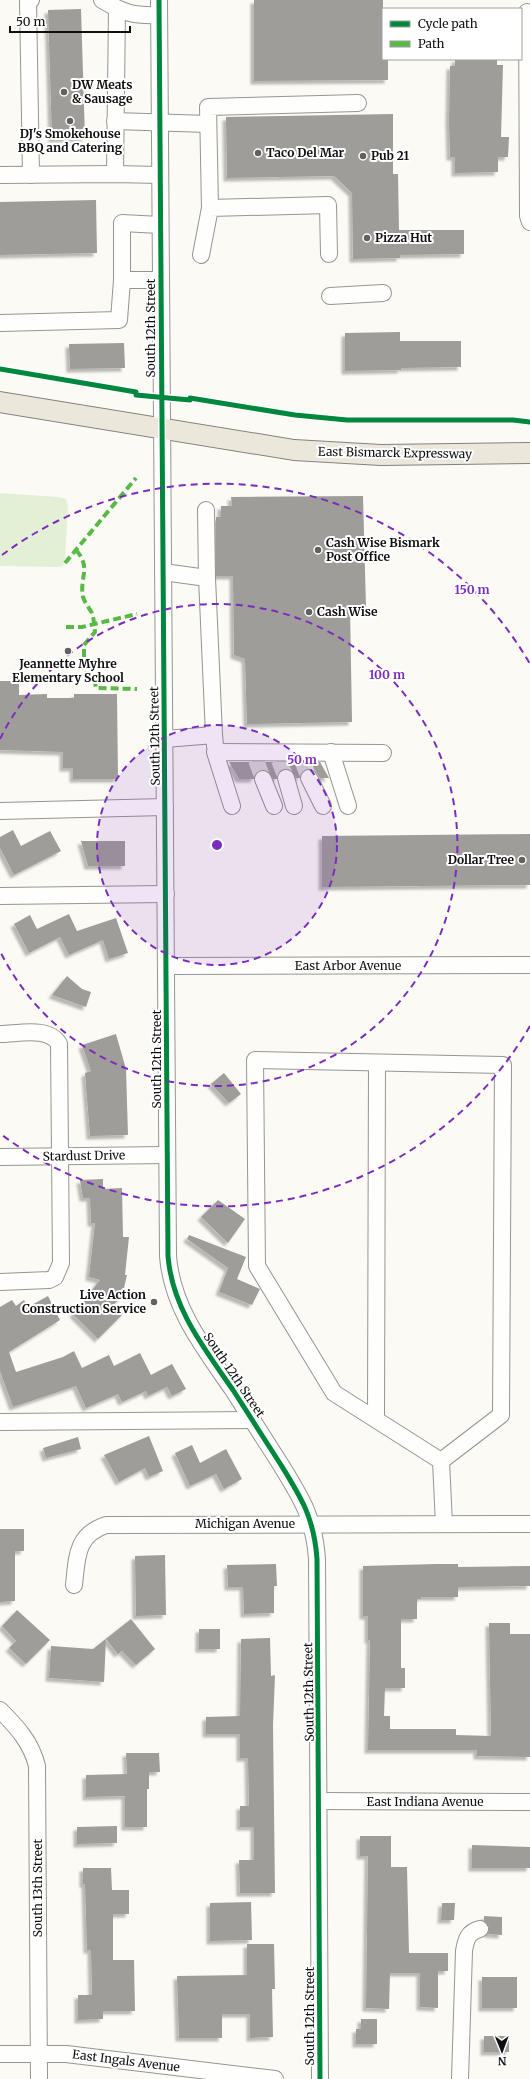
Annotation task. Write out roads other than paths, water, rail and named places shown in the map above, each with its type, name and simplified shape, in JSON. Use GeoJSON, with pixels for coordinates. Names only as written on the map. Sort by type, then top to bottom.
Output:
{"type":"FeatureCollection","features":[{"type":"Feature","properties":{"kind":"main road","name":"East Bismarck Expressway"},"geometry":{"type":"LineString","coordinates":[[0,402],[270,447],[322,453],[400,456],[530,453]]}},
{"type":"Feature","properties":{"kind":"street"},"geometry":{"type":"LineString","coordinates":[[31,0],[28,2],[31,175]]}},
{"type":"Feature","properties":{"kind":"street"},"geometry":{"type":"LineString","coordinates":[[102,0],[117,9],[136,16],[159,8]]}},
{"type":"Feature","properties":{"kind":"street","name":"South 12th Street"},"geometry":{"type":"LineString","coordinates":[[159,8],[167,966],[167,1246],[173,1287],[192,1330],[253,1420],[300,1496],[313,1524],[317,1559],[320,1801],[320,2079]]}},
{"type":"Feature","properties":{"kind":"street"},"geometry":{"type":"LineString","coordinates":[[115,174],[117,9]]}},
{"type":"Feature","properties":{"kind":"street"},"geometry":{"type":"LineString","coordinates":[[528,12],[524,35],[528,216],[530,222]]}},
{"type":"Feature","properties":{"kind":"street"},"geometry":{"type":"LineString","coordinates":[[201,255],[210,208],[208,107],[358,103]]}},
{"type":"Feature","properties":{"kind":"street"},"geometry":{"type":"LineString","coordinates":[[115,121],[208,124]]}},
{"type":"Feature","properties":{"kind":"street"},"geometry":{"type":"LineString","coordinates":[[0,176],[115,174],[160,175]]}},
{"type":"Feature","properties":{"kind":"street"},"geometry":{"type":"LineString","coordinates":[[210,208],[328,205],[329,254]]}},
{"type":"Feature","properties":{"kind":"street"},"geometry":{"type":"LineString","coordinates":[[0,323],[119,320],[122,280],[122,223],[160,225]]}},
{"type":"Feature","properties":{"kind":"street"},"geometry":{"type":"LineString","coordinates":[[122,280],[161,280]]}},
{"type":"Feature","properties":{"kind":"street"},"geometry":{"type":"LineString","coordinates":[[330,296],[383,292]]}},
{"type":"Feature","properties":{"kind":"street"},"geometry":{"type":"LineString","coordinates":[[206,510],[207,578],[215,752],[232,806]]}},
{"type":"Feature","properties":{"kind":"street"},"geometry":{"type":"LineString","coordinates":[[163,572],[207,578]]}},
{"type":"Feature","properties":{"kind":"street"},"geometry":{"type":"LineString","coordinates":[[165,739],[214,735]]}},
{"type":"Feature","properties":{"kind":"street"},"geometry":{"type":"LineString","coordinates":[[215,752],[253,756],[300,756],[332,752],[383,753]]}},
{"type":"Feature","properties":{"kind":"street"},"geometry":{"type":"LineString","coordinates":[[332,752],[348,806]]}},
{"type":"Feature","properties":{"kind":"street"},"geometry":{"type":"LineString","coordinates":[[286,778],[294,806]]}},
{"type":"Feature","properties":{"kind":"street"},"geometry":{"type":"LineString","coordinates":[[310,778],[323,806]]}},
{"type":"Feature","properties":{"kind":"street"},"geometry":{"type":"LineString","coordinates":[[263,779],[274,806]]}},
{"type":"Feature","properties":{"kind":"street"},"geometry":{"type":"LineString","coordinates":[[0,811],[165,807]]}},
{"type":"Feature","properties":{"kind":"street"},"geometry":{"type":"LineString","coordinates":[[0,896],[166,894]]}},
{"type":"Feature","properties":{"kind":"street","name":"East Arbor Avenue"},"geometry":{"type":"LineString","coordinates":[[167,966],[530,965]]}},
{"type":"Feature","properties":{"kind":"street"},"geometry":{"type":"LineString","coordinates":[[0,1034],[43,1033],[56,1038],[59,1044],[61,1263],[59,1271],[55,1277],[49,1280],[0,1282]]}},
{"type":"Feature","properties":{"kind":"street"},"geometry":{"type":"LineString","coordinates":[[255,1060],[503,1065],[501,1415],[441,1461],[334,1393],[257,1266],[255,1060]]}},
{"type":"Feature","properties":{"kind":"street"},"geometry":{"type":"LineString","coordinates":[[376,1419],[377,1063]]}},
{"type":"Feature","properties":{"kind":"street","name":"Stardust Drive"},"geometry":{"type":"LineString","coordinates":[[0,1157],[167,1155]]}},
{"type":"Feature","properties":{"kind":"street"},"geometry":{"type":"LineString","coordinates":[[0,1422],[253,1420]]}},
{"type":"Feature","properties":{"kind":"street"},"geometry":{"type":"LineString","coordinates":[[441,1461],[444,1524]]}},
{"type":"Feature","properties":{"kind":"street","name":"Michigan Avenue"},"geometry":{"type":"LineString","coordinates":[[74,1585],[78,1553],[85,1537],[95,1529],[106,1525],[530,1524]]}},
{"type":"Feature","properties":{"kind":"street","name":"South 13th Street"},"geometry":{"type":"LineString","coordinates":[[0,1710],[19,1729],[29,1743],[37,1766],[39,2079]]}},
{"type":"Feature","properties":{"kind":"street","name":"East Indiana Avenue"},"geometry":{"type":"LineString","coordinates":[[320,1801],[530,1802]]}},
{"type":"Feature","properties":{"kind":"street"},"geometry":{"type":"LineString","coordinates":[[460,2079],[464,1951],[469,1935],[474,1930],[480,1929]]}},
{"type":"Feature","properties":{"kind":"street","name":"East Ingals Avenue"},"geometry":{"type":"LineString","coordinates":[[0,2054],[66,2054],[177,2073],[275,2079]]}},
{"type":"Feature","properties":{"kind":"tunnel"},"geometry":{"type":"LineString","coordinates":[[256,760],[263,779]]}},
{"type":"Feature","properties":{"kind":"tunnel"},"geometry":{"type":"LineString","coordinates":[[279,760],[286,778]]}},
{"type":"Feature","properties":{"kind":"tunnel"},"geometry":{"type":"LineString","coordinates":[[302,760],[309,778]]}},
{"type":"Feature","properties":{"kind":"place","name":"DW Meats & Sausage"},"geometry":{"type":"Point","coordinates":[64,92]}},
{"type":"Feature","properties":{"kind":"place","name":"DJ's Smokehouse BBQ and Catering"},"geometry":{"type":"Point","coordinates":[70,121]}},
{"type":"Feature","properties":{"kind":"place","name":"Taco Del Mar"},"geometry":{"type":"Point","coordinates":[258,153]}},
{"type":"Feature","properties":{"kind":"place","name":"Pub 21"},"geometry":{"type":"Point","coordinates":[363,156]}},
{"type":"Feature","properties":{"kind":"place","name":"Pizza Hut"},"geometry":{"type":"Point","coordinates":[367,238]}},
{"type":"Feature","properties":{"kind":"place","name":"Cash Wise Bismark Post Office"},"geometry":{"type":"Point","coordinates":[318,550]}},
{"type":"Feature","properties":{"kind":"place","name":"Cash Wise"},"geometry":{"type":"Point","coordinates":[309,612]}},
{"type":"Feature","properties":{"kind":"place","name":"Jeannette Myhre Elementary School"},"geometry":{"type":"Point","coordinates":[68,651]}},
{"type":"Feature","properties":{"kind":"place","name":"Dollar Tree"},"geometry":{"type":"Point","coordinates":[522,860]}},
{"type":"Feature","properties":{"kind":"place","name":"Live Action Construction Service"},"geometry":{"type":"Point","coordinates":[154,1302]}}]}
